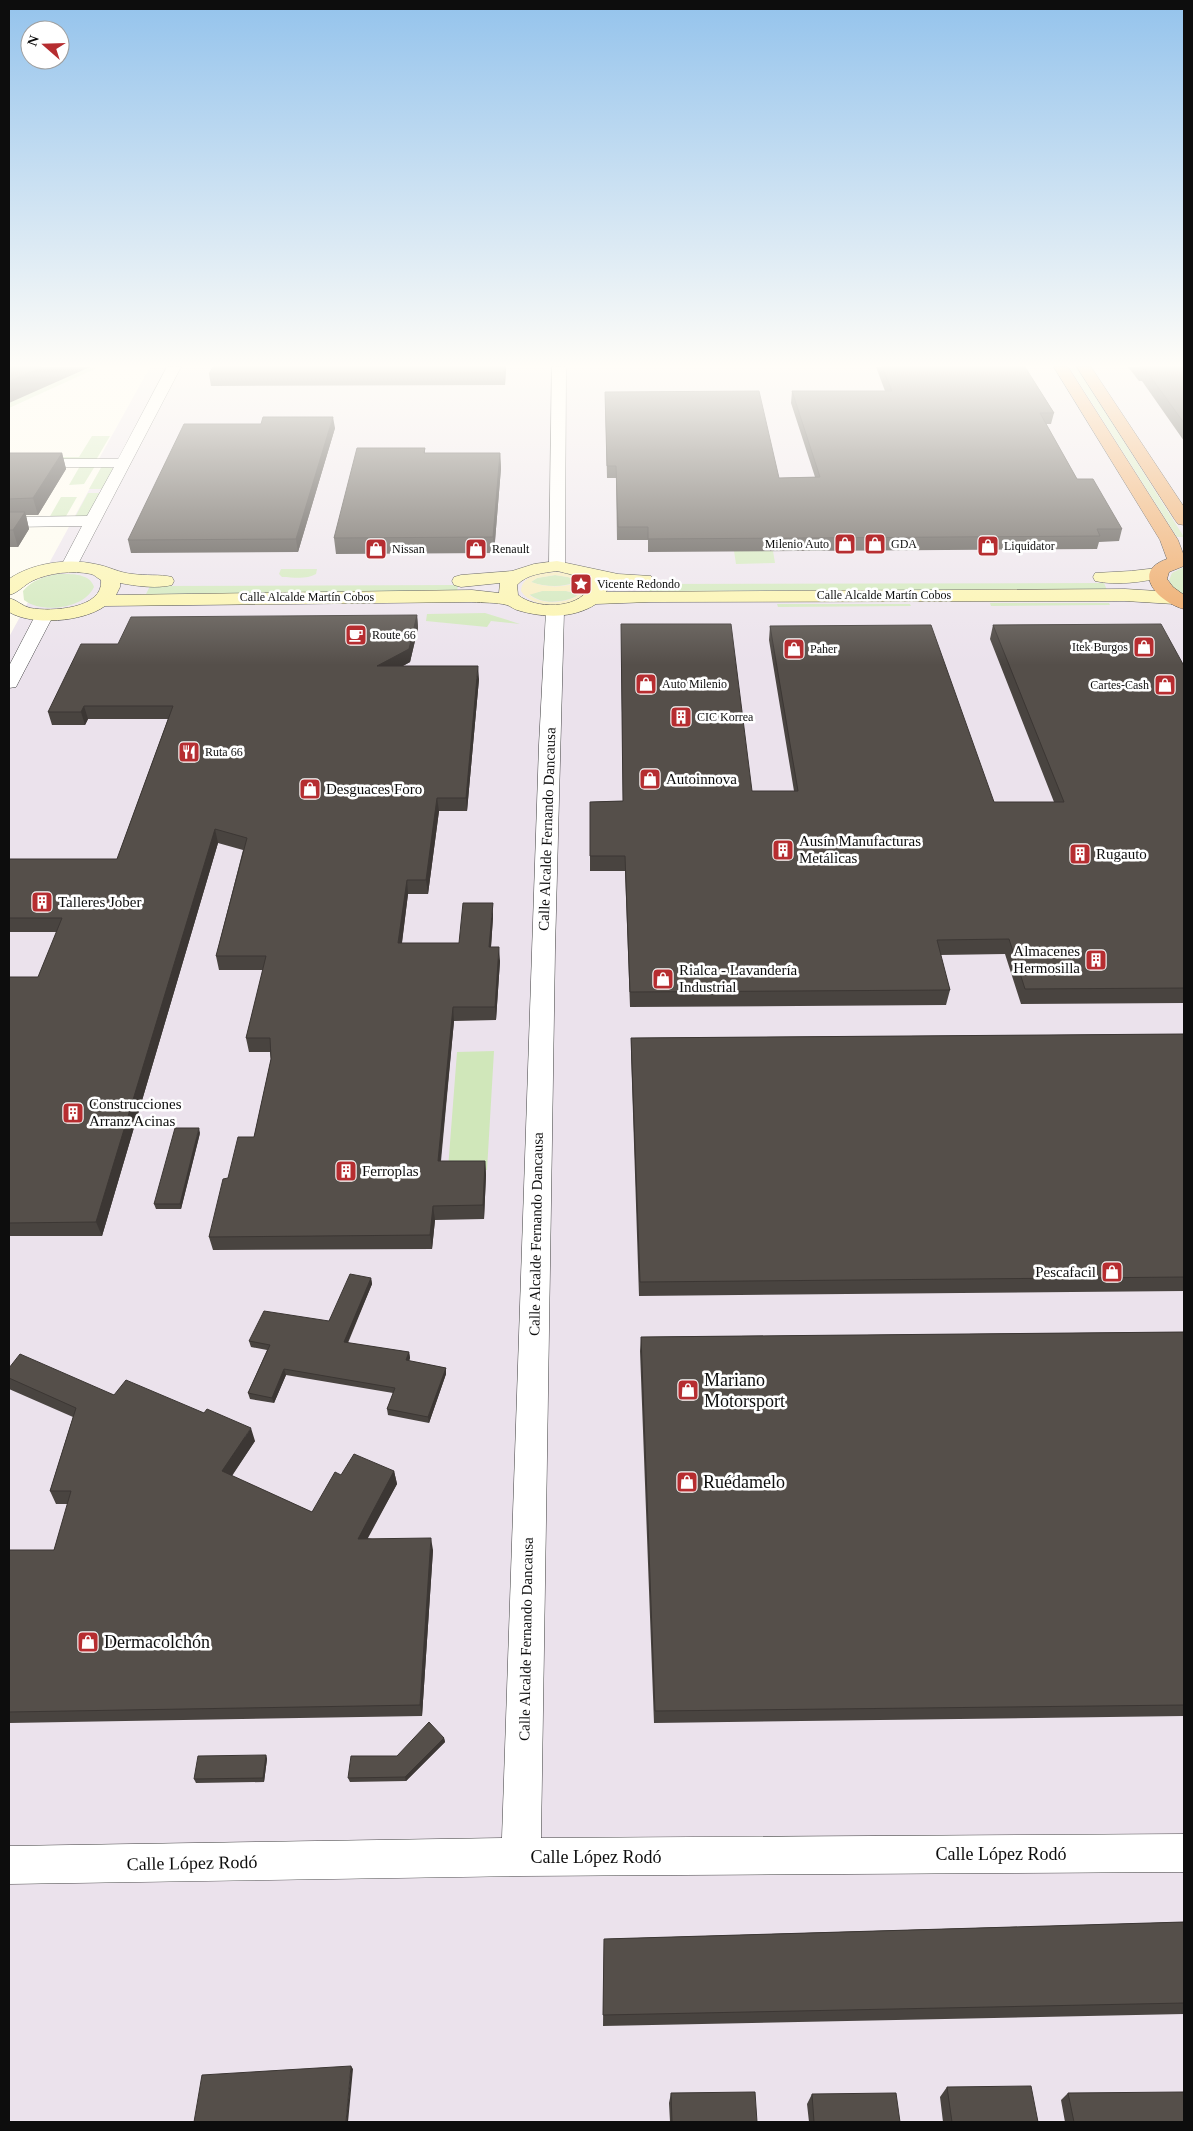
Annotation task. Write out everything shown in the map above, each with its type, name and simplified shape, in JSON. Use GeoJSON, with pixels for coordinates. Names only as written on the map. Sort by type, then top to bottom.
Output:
{"type":"FeatureCollection","features":[{"type":"Feature","properties":{"kind":"highway"},"geometry":{"type":"LineString","coordinates":[[1123,466],[1182,562],[1167,565],[1158,572],[1156,581],[1181,599]]}},
{"type":"Feature","properties":{"kind":"highway"},"geometry":{"type":"LineString","coordinates":[[1149,466],[1184,520]]}},
{"type":"Feature","properties":{"kind":"main road","name":"Calle Alcalde Martín Cobos"},"geometry":{"type":"LineString","coordinates":[[69,566],[83,567],[124,579],[145,581],[466,581],[516,576],[536,569],[557,566],[618,580],[1082,578],[1131,577],[1158,572]]}},
{"type":"Feature","properties":{"kind":"main road"},"geometry":{"type":"LineString","coordinates":[[9,589],[16,578],[69,566]]}},
{"type":"Feature","properties":{"kind":"main road"},"geometry":{"type":"LineString","coordinates":[[586,573],[594,578],[599,585],[599,592],[594,598]]}},
{"type":"Feature","properties":{"kind":"main road"},"geometry":{"type":"LineString","coordinates":[[100,601],[111,587],[111,582],[104,574]]}},
{"type":"Feature","properties":{"kind":"main road"},"geometry":{"type":"LineString","coordinates":[[513,600],[508,594],[507,588],[516,576]]}},
{"type":"Feature","properties":{"kind":"main road","name":"Calle Alcalde Martín Cobos"},"geometry":{"type":"LineString","coordinates":[[9,604],[17,611],[44,616],[73,612],[100,601],[179,598],[464,596],[513,600],[531,608],[556,611],[578,607],[594,598],[650,596],[1125,595],[1181,599]]}},
{"type":"Feature","properties":{"kind":"street"},"geometry":{"type":"LineString","coordinates":[[69,566],[121,466]]}},
{"type":"Feature","properties":{"kind":"street"},"geometry":{"type":"LineString","coordinates":[[556,466],[557,566]]}},
{"type":"Feature","properties":{"kind":"street"},"geometry":{"type":"LineString","coordinates":[[9,522],[93,521]]}},
{"type":"Feature","properties":{"kind":"street"},"geometry":{"type":"LineString","coordinates":[[1181,599],[1170,588],[1166,577],[1182,562]]}},
{"type":"Feature","properties":{"kind":"street","name":"Calle Alcalde Fernando Dancausa"},"geometry":{"type":"LineString","coordinates":[[521,1857],[543,958],[549,745],[556,611]]}},
{"type":"Feature","properties":{"kind":"street"},"geometry":{"type":"LineString","coordinates":[[10,679],[44,616]]}},
{"type":"Feature","properties":{"kind":"street","name":"Calle López Rodó"},"geometry":{"type":"LineString","coordinates":[[9,1865],[521,1857],[1184,1853]]}},
{"type":"Feature","properties":{"kind":"shaded area"},"geometry":{"type":"Polygon","coordinates":[[[102,466],[1184,466],[1184,2122],[9,2122],[9,637],[102,466]]]}},
{"type":"Feature","properties":{"kind":"green space"},"geometry":{"type":"Polygon","coordinates":[[[80,466],[95,466],[84,484],[69,485],[80,466]]]}},
{"type":"Feature","properties":{"kind":"green space"},"geometry":{"type":"Polygon","coordinates":[[[102,466],[113,468],[103,489],[89,489],[102,466]]]}},
{"type":"Feature","properties":{"kind":"green space"},"geometry":{"type":"Polygon","coordinates":[[[1132,466],[1140,466],[1184,537],[1177,537],[1132,466]]]}},
{"type":"Feature","properties":{"kind":"green space"},"geometry":{"type":"Polygon","coordinates":[[[88,493],[101,493],[88,515],[74,519],[88,493]]]}},
{"type":"Feature","properties":{"kind":"green space"},"geometry":{"type":"Polygon","coordinates":[[[61,497],[77,497],[65,518],[49,518],[61,497]]]}},
{"type":"Feature","properties":{"kind":"green space"},"geometry":{"type":"Polygon","coordinates":[[[734,551],[773,551],[775,563],[736,564],[734,551]]]}},
{"type":"Feature","properties":{"kind":"green space"},"geometry":{"type":"Polygon","coordinates":[[[1184,567],[1184,595],[1174,589],[1169,580],[1172,573],[1184,567]]]}},
{"type":"Feature","properties":{"kind":"green space"},"geometry":{"type":"Polygon","coordinates":[[[281,569],[317,569],[316,574],[299,578],[282,577],[279,574],[281,569]]]}},
{"type":"Feature","properties":{"kind":"green space"},"geometry":{"type":"Polygon","coordinates":[[[74,574],[84,577],[92,582],[94,587],[81,600],[62,607],[41,607],[24,600],[23,591],[30,584],[44,577],[74,574]]]}},
{"type":"Feature","properties":{"kind":"green space"},"geometry":{"type":"Polygon","coordinates":[[[555,575],[578,581],[567,585],[554,586],[531,582],[537,578],[555,575]]]}},
{"type":"Feature","properties":{"kind":"green space"},"geometry":{"type":"Polygon","coordinates":[[[1104,583],[1107,590],[650,591],[650,584],[1104,583]]]}},
{"type":"Feature","properties":{"kind":"green space"},"geometry":{"type":"Polygon","coordinates":[[[458,585],[457,592],[146,594],[150,586],[458,585]]]}},
{"type":"Feature","properties":{"kind":"green space"},"geometry":{"type":"Polygon","coordinates":[[[542,591],[566,591],[576,593],[577,596],[552,602],[534,598],[529,594],[542,591]]]}},
{"type":"Feature","properties":{"kind":"green space"},"geometry":{"type":"Polygon","coordinates":[[[990,603],[1109,603],[1110,605],[991,606],[990,603]]]}},
{"type":"Feature","properties":{"kind":"green space"},"geometry":{"type":"Polygon","coordinates":[[[777,604],[910,604],[911,606],[778,607],[777,604]]]}},
{"type":"Feature","properties":{"kind":"green space"},"geometry":{"type":"Polygon","coordinates":[[[485,613],[520,624],[491,621],[487,627],[426,621],[427,614],[485,613]]]}},
{"type":"Feature","properties":{"kind":"green space"},"geometry":{"type":"Polygon","coordinates":[[[494,1051],[487,1170],[448,1169],[457,1052],[494,1051]]]}},
{"type":"Feature","properties":{"kind":"sand"},"geometry":{"type":"Polygon","coordinates":[[[556,572],[577,576],[588,586],[588,591],[576,601],[562,605],[546,605],[531,600],[521,591],[525,581],[534,575],[556,572]],[[555,575],[537,578],[531,582],[554,586],[572,584],[577,581],[555,575]],[[542,591],[529,595],[546,602],[565,601],[577,596],[576,593],[566,591],[542,591]]]}},
{"type":"Feature","properties":{"kind":"building"},"geometry":{"type":"Polygon","coordinates":[[[9,466],[53,466],[33,498],[9,499],[9,466]]]}},
{"type":"Feature","properties":{"kind":"building"},"geometry":{"type":"Polygon","coordinates":[[[164,466],[318,466],[296,539],[128,540],[164,466]]]}},
{"type":"Feature","properties":{"kind":"building"},"geometry":{"type":"Polygon","coordinates":[[[352,466],[499,466],[493,537],[334,538],[352,466]]]}},
{"type":"Feature","properties":{"kind":"building"},"geometry":{"type":"Polygon","coordinates":[[[616,466],[776,466],[779,478],[820,477],[817,466],[1070,466],[1077,479],[1093,479],[1122,529],[1097,529],[1100,536],[648,539],[648,527],[618,527],[616,466]]]}},
{"type":"Feature","properties":{"kind":"building"},"geometry":{"type":"Polygon","coordinates":[[[9,512],[25,512],[13,530],[9,530],[9,512]]]}},
{"type":"Feature","properties":{"kind":"building"},"geometry":{"type":"Polygon","coordinates":[[[417,615],[409,649],[377,666],[478,666],[466,798],[437,798],[426,880],[407,880],[398,943],[459,943],[463,903],[493,903],[489,947],[499,947],[495,1007],[453,1007],[438,1161],[485,1161],[483,1205],[433,1206],[430,1235],[209,1237],[223,1179],[228,1178],[238,1137],[254,1137],[271,1059],[270,1038],[246,1038],[266,956],[216,956],[247,838],[215,829],[96,1222],[9,1223],[9,977],[38,977],[62,918],[9,918],[9,859],[117,859],[173,706],[84,706],[81,712],[48,712],[81,644],[118,644],[131,617],[417,615]]]}},
{"type":"Feature","properties":{"kind":"building"},"geometry":{"type":"Polygon","coordinates":[[[621,624],[731,624],[752,791],[798,791],[770,626],[931,625],[994,802],[1064,802],[993,625],[1161,624],[1184,666],[1184,988],[1025,989],[1009,939],[937,940],[950,990],[630,992],[625,856],[590,856],[590,802],[623,801],[621,624]]]}},
{"type":"Feature","properties":{"kind":"building"},"geometry":{"type":"Polygon","coordinates":[[[1184,1034],[1184,1277],[640,1282],[631,1038],[1184,1034]]]}},
{"type":"Feature","properties":{"kind":"building"},"geometry":{"type":"Polygon","coordinates":[[[175,1128],[199,1128],[180,1204],[154,1204],[175,1128]]]}},
{"type":"Feature","properties":{"kind":"building"},"geometry":{"type":"Polygon","coordinates":[[[350,1274],[371,1278],[344,1342],[409,1352],[406,1360],[446,1368],[428,1417],[387,1409],[395,1388],[284,1369],[272,1398],[248,1393],[270,1345],[249,1341],[264,1311],[329,1321],[350,1274]]]}},
{"type":"Feature","properties":{"kind":"building"},"geometry":{"type":"Polygon","coordinates":[[[1184,1332],[1184,1705],[655,1711],[641,1337],[1184,1332]]]}},
{"type":"Feature","properties":{"kind":"building"},"geometry":{"type":"Polygon","coordinates":[[[20,1354],[114,1395],[126,1380],[204,1413],[207,1409],[251,1428],[222,1471],[312,1512],[335,1472],[341,1475],[354,1454],[394,1471],[358,1539],[431,1538],[420,1705],[9,1712],[9,1550],[54,1550],[71,1491],[50,1491],[76,1408],[9,1378],[9,1368],[20,1354]]]}},
{"type":"Feature","properties":{"kind":"building"},"geometry":{"type":"Polygon","coordinates":[[[429,1722],[444,1738],[405,1777],[348,1778],[351,1756],[397,1756],[429,1722]]]}},
{"type":"Feature","properties":{"kind":"building"},"geometry":{"type":"Polygon","coordinates":[[[266,1755],[263,1778],[194,1779],[198,1756],[266,1755]]]}},
{"type":"Feature","properties":{"kind":"building"},"geometry":{"type":"Polygon","coordinates":[[[1184,1922],[1184,2003],[603,2015],[604,1939],[1184,1922]]]}},
{"type":"Feature","properties":{"kind":"building"},"geometry":{"type":"Polygon","coordinates":[[[351,2066],[346,2122],[194,2122],[202,2075],[351,2066]]]}},
{"type":"Feature","properties":{"kind":"building"},"geometry":{"type":"Polygon","coordinates":[[[1031,2086],[1038,2122],[952,2122],[947,2087],[1031,2086]]]}},
{"type":"Feature","properties":{"kind":"building"},"geometry":{"type":"Polygon","coordinates":[[[755,2092],[757,2122],[672,2122],[671,2093],[755,2092]]]}},
{"type":"Feature","properties":{"kind":"building"},"geometry":{"type":"Polygon","coordinates":[[[1184,2092],[1184,2122],[1074,2122],[1068,2093],[1184,2092]]]}},
{"type":"Feature","properties":{"kind":"building"},"geometry":{"type":"Polygon","coordinates":[[[896,2093],[900,2122],[814,2122],[812,2094],[896,2093]]]}},
{"type":"Feature","properties":{"kind":"place","name":"Milenio Auto"},"geometry":{"type":"Point","coordinates":[845,544]}},
{"type":"Feature","properties":{"kind":"place","name":"GDA"},"geometry":{"type":"Point","coordinates":[875,544]}},
{"type":"Feature","properties":{"kind":"place","name":"Liquidator"},"geometry":{"type":"Point","coordinates":[988,546]}},
{"type":"Feature","properties":{"kind":"place","name":"Nissan"},"geometry":{"type":"Point","coordinates":[376,549]}},
{"type":"Feature","properties":{"kind":"place","name":"Renault"},"geometry":{"type":"Point","coordinates":[476,549]}},
{"type":"Feature","properties":{"kind":"place","name":"Vicente Redondo"},"geometry":{"type":"Point","coordinates":[581,584]}},
{"type":"Feature","properties":{"kind":"place","name":"Route 66"},"geometry":{"type":"Point","coordinates":[356,635]}},
{"type":"Feature","properties":{"kind":"place","name":"Itek Burgos"},"geometry":{"type":"Point","coordinates":[1144,647]}},
{"type":"Feature","properties":{"kind":"place","name":"Paher"},"geometry":{"type":"Point","coordinates":[794,649]}},
{"type":"Feature","properties":{"kind":"place","name":"Auto Milenio"},"geometry":{"type":"Point","coordinates":[646,684]}},
{"type":"Feature","properties":{"kind":"place","name":"Cartes-Cash"},"geometry":{"type":"Point","coordinates":[1165,685]}},
{"type":"Feature","properties":{"kind":"place","name":"CIC Korrea"},"geometry":{"type":"Point","coordinates":[681,717]}},
{"type":"Feature","properties":{"kind":"place","name":"Ruta 66"},"geometry":{"type":"Point","coordinates":[189,752]}},
{"type":"Feature","properties":{"kind":"place","name":"Autoinnova"},"geometry":{"type":"Point","coordinates":[650,779]}},
{"type":"Feature","properties":{"kind":"place","name":"Desguaces Foro"},"geometry":{"type":"Point","coordinates":[310,789]}},
{"type":"Feature","properties":{"kind":"place","name":"Ausín Manufacturas Metálicas"},"geometry":{"type":"Point","coordinates":[783,850]}},
{"type":"Feature","properties":{"kind":"place","name":"Rugauto"},"geometry":{"type":"Point","coordinates":[1080,854]}},
{"type":"Feature","properties":{"kind":"place","name":"Talleres Jober"},"geometry":{"type":"Point","coordinates":[42,902]}},
{"type":"Feature","properties":{"kind":"place","name":"Almacenes Hermosilla"},"geometry":{"type":"Point","coordinates":[1096,960]}},
{"type":"Feature","properties":{"kind":"place","name":"Rialca - Lavandería Industrial"},"geometry":{"type":"Point","coordinates":[663,979]}},
{"type":"Feature","properties":{"kind":"place","name":"Construcciones Arranz Acinas"},"geometry":{"type":"Point","coordinates":[73,1113]}},
{"type":"Feature","properties":{"kind":"place","name":"Ferroplas"},"geometry":{"type":"Point","coordinates":[346,1171]}},
{"type":"Feature","properties":{"kind":"place","name":"Pescafacil"},"geometry":{"type":"Point","coordinates":[1112,1272]}},
{"type":"Feature","properties":{"kind":"place","name":"Mariano Motorsport"},"geometry":{"type":"Point","coordinates":[688,1390]}},
{"type":"Feature","properties":{"kind":"place","name":"Ruédamelo"},"geometry":{"type":"Point","coordinates":[687,1482]}},
{"type":"Feature","properties":{"kind":"place","name":"Dermacolchón"},"geometry":{"type":"Point","coordinates":[88,1642]}}]}
